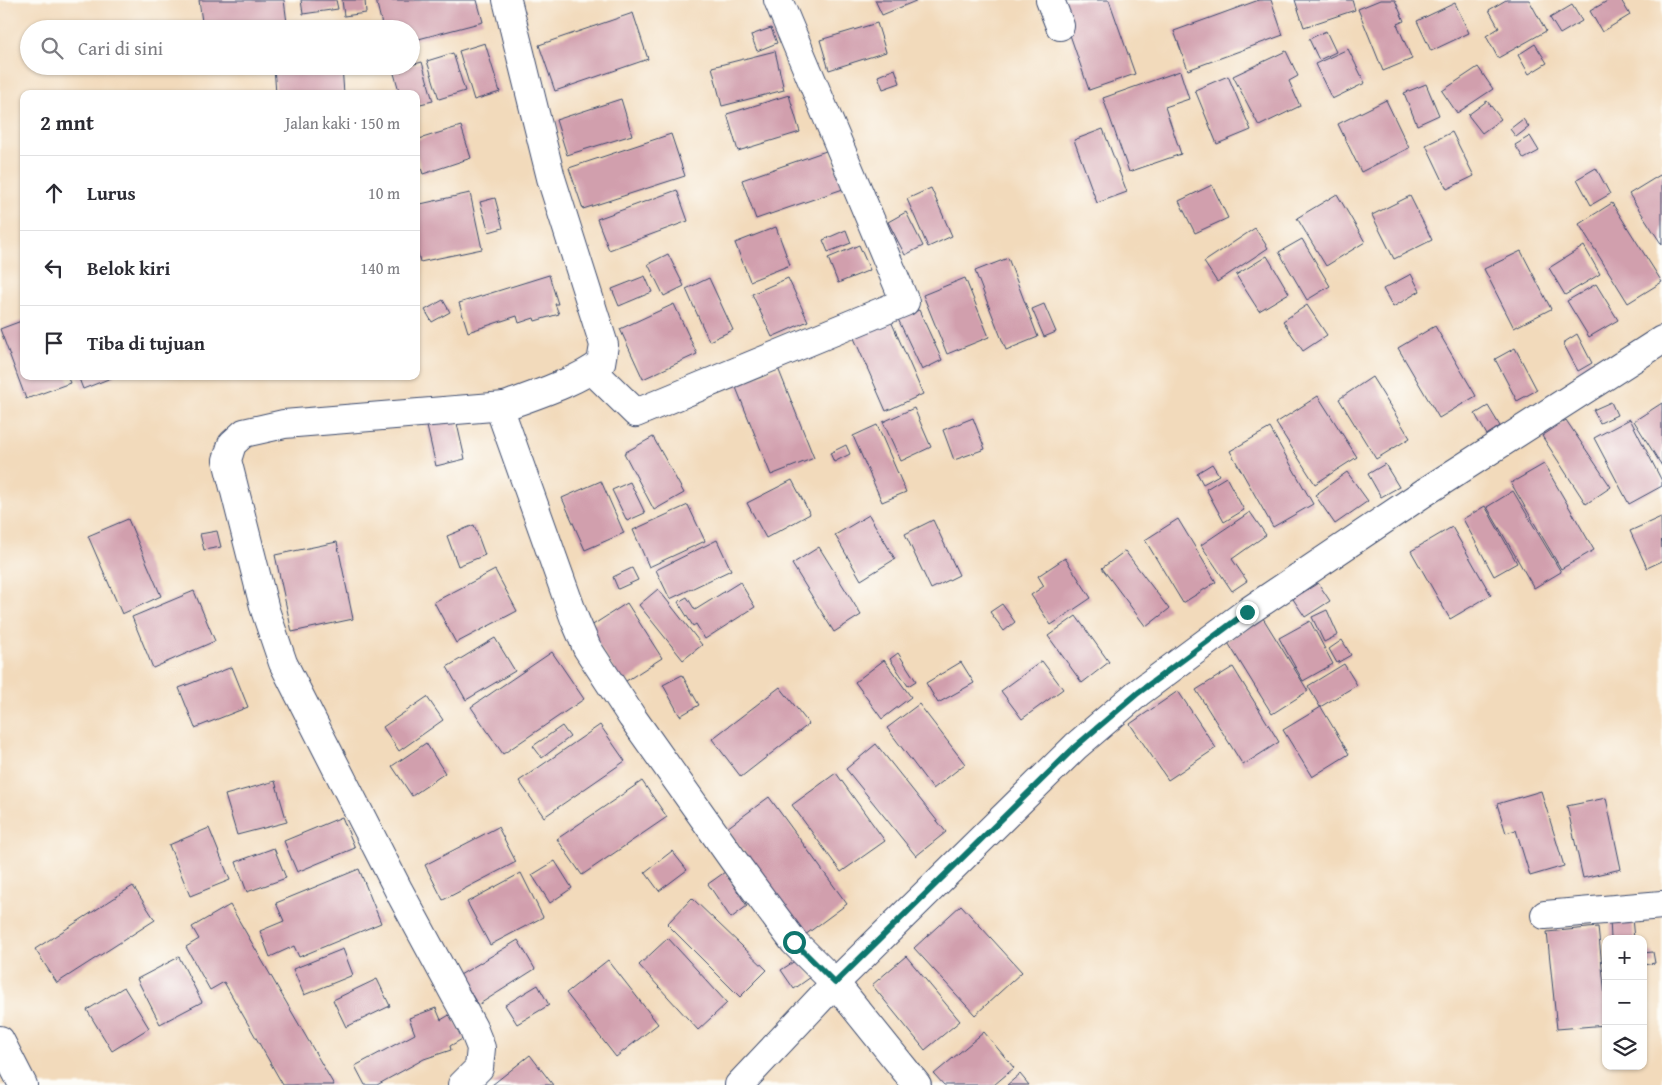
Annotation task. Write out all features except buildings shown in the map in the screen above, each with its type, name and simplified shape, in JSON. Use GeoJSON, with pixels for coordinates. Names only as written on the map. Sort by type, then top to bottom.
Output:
{"type":"FeatureCollection","features":[{"type":"Feature","properties":{"kind":"street"},"geometry":{"type":"LineString","coordinates":[[462,1085],[479,1068],[481,1048],[283,663],[265,610],[227,460],[232,444],[244,433],[284,424],[505,406],[541,393],[592,370],[601,363],[604,345],[551,178],[508,0]]}},
{"type":"Feature","properties":{"kind":"street"},"geometry":{"type":"LineString","coordinates":[[592,370],[636,414],[905,302],[778,0]]}},
{"type":"Feature","properties":{"kind":"street"},"geometry":{"type":"LineString","coordinates":[[1050,0],[1060,26]]}},
{"type":"Feature","properties":{"kind":"street"},"geometry":{"type":"LineString","coordinates":[[739,1085],[835,983],[1076,746],[1138,693],[1272,596],[1426,492],[1662,340]]}},
{"type":"Feature","properties":{"kind":"street"},"geometry":{"type":"LineString","coordinates":[[505,406],[503,418],[575,620],[587,648],[632,717],[794,942],[835,983],[917,1085]]}},
{"type":"Feature","properties":{"kind":"street"},"geometry":{"type":"LineString","coordinates":[[1545,915],[1662,905]]}},
{"type":"Feature","properties":{"kind":"street"},"geometry":{"type":"LineString","coordinates":[[0,1040],[22,1085]]}},
{"type":"Feature","properties":{"kind":"route"},"geometry":{"type":"LineString","coordinates":[[794,942],[835,983],[1076,746],[1138,693],[1247,612]]}}]}
